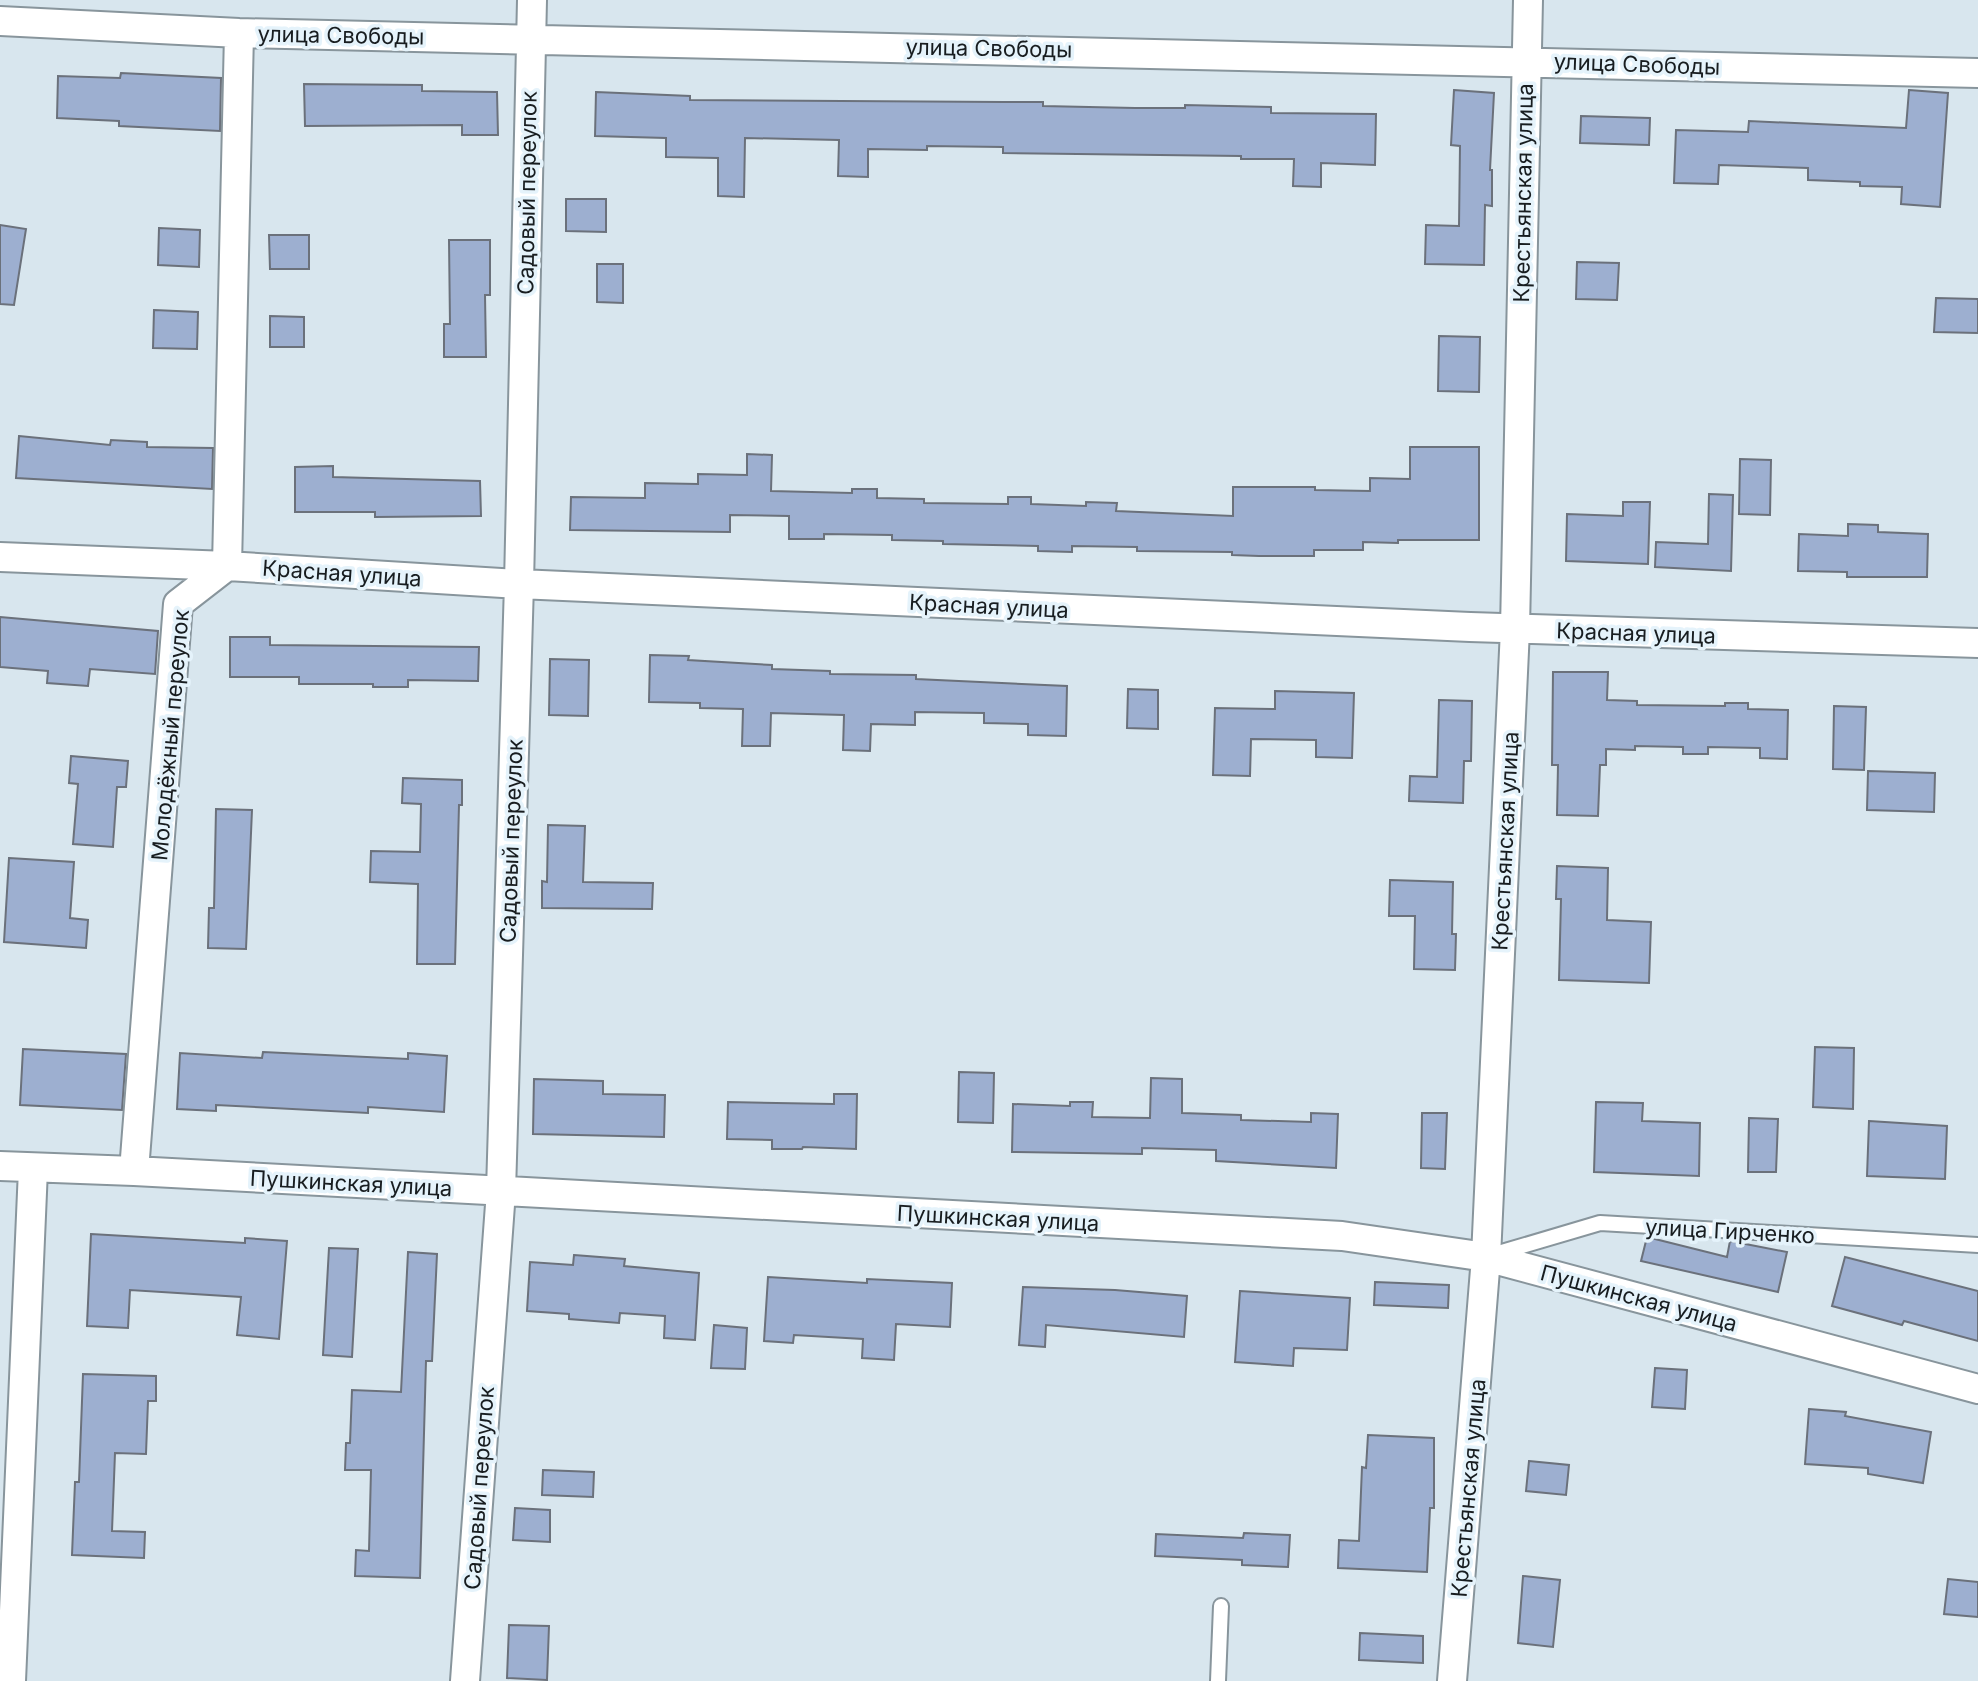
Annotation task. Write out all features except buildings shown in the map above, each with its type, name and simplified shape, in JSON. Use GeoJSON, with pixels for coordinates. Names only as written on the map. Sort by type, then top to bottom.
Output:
{"type":"FeatureCollection","features":[{"type":"Feature","properties":{"kind":"street","name":"Садовый переулок"},"geometry":{"type":"LineString","coordinates":[[465,1681],[501,1191],[532,0]]}},
{"type":"Feature","properties":{"kind":"street","name":"Крестьянская улица"},"geometry":{"type":"LineString","coordinates":[[1452,1681],[1486,1257],[1515,629],[1528,0]]}},
{"type":"Feature","properties":{"kind":"street","name":"улица Свободы"},"geometry":{"type":"LineString","coordinates":[[0,21],[239,33],[1978,73]]}},
{"type":"Feature","properties":{"kind":"street"},"geometry":{"type":"LineString","coordinates":[[227,566],[239,33]]}},
{"type":"Feature","properties":{"kind":"street","name":"Красная улица"},"geometry":{"type":"LineString","coordinates":[[0,557],[1515,629],[1978,643]]}},
{"type":"Feature","properties":{"kind":"street","name":"Молодёжный переулок"},"geometry":{"type":"LineString","coordinates":[[134,1171],[178,604],[227,566]]}},
{"type":"Feature","properties":{"kind":"street","name":"Пушкинская улица"},"geometry":{"type":"LineString","coordinates":[[0,1166],[1342,1236],[1486,1257],[1978,1389]]}},
{"type":"Feature","properties":{"kind":"street"},"geometry":{"type":"LineString","coordinates":[[11,1681],[33,1169]]}},
{"type":"Feature","properties":{"kind":"lane","name":"улица Гирченко"},"geometry":{"type":"LineString","coordinates":[[1486,1257],[1600,1223],[1978,1245]]}},
{"type":"Feature","properties":{"kind":"lane"},"geometry":{"type":"LineString","coordinates":[[1218,1681],[1221,1606]]}}]}
